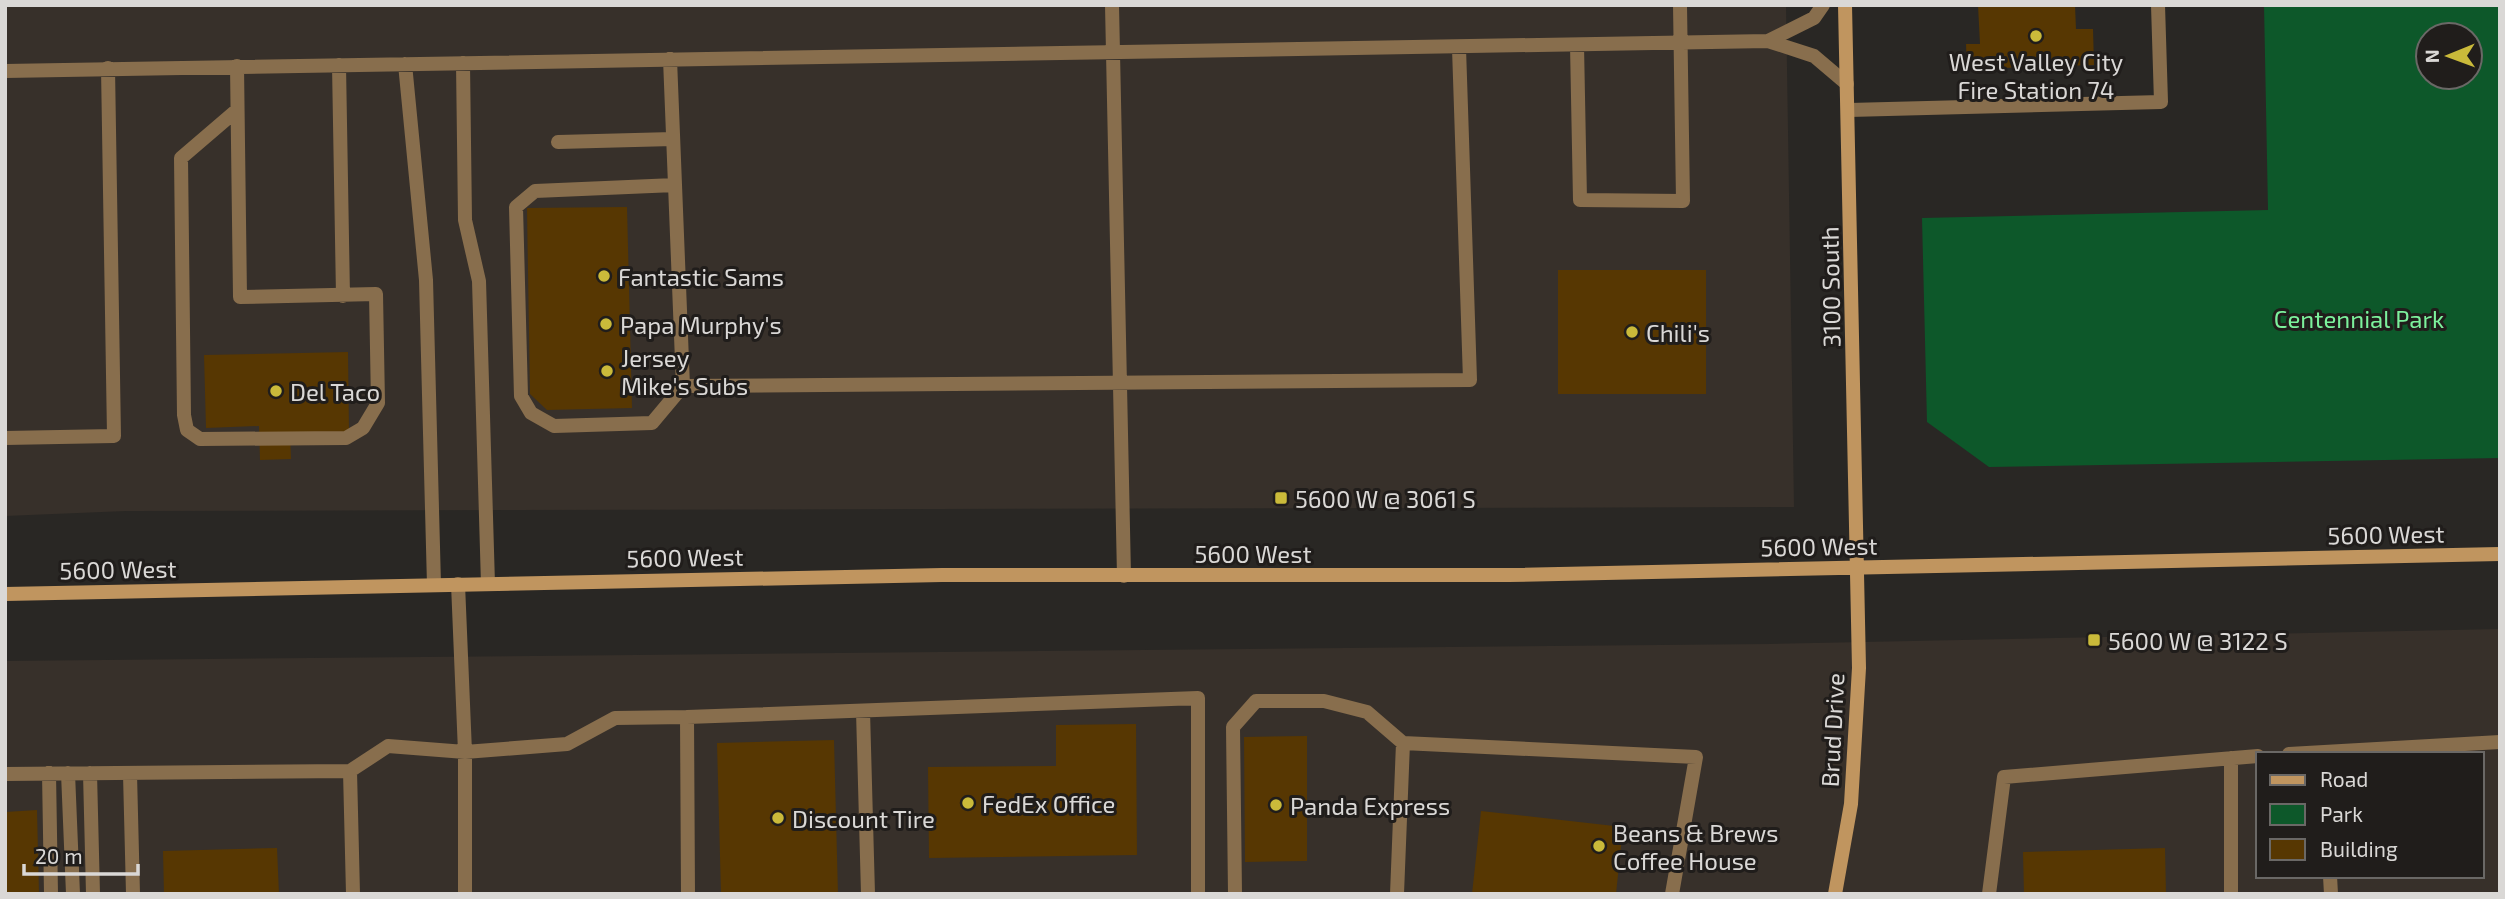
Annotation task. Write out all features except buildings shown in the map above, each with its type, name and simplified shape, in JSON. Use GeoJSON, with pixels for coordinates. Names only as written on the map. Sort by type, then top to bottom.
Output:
{"type":"FeatureCollection","features":[{"type":"Feature","properties":{"kind":"main road","name":"3100 South"},"geometry":{"type":"LineString","coordinates":[[1846,5],[1859,568]]}},
{"type":"Feature","properties":{"kind":"main road","name":"5600 West"},"geometry":{"type":"LineString","coordinates":[[5,594],[942,575],[1508,575],[2500,554]]}},
{"type":"Feature","properties":{"kind":"main road","name":"Brud Drive"},"geometry":{"type":"LineString","coordinates":[[1835,894],[1851,804],[1855,759],[1859,568]]}},
{"type":"Feature","properties":{"kind":"lane"},"geometry":{"type":"LineString","coordinates":[[1112,5],[1124,576]]}},
{"type":"Feature","properties":{"kind":"lane"},"geometry":{"type":"LineString","coordinates":[[1577,45],[1580,200],[1683,201],[1680,5]]}},
{"type":"Feature","properties":{"kind":"lane"},"geometry":{"type":"LineString","coordinates":[[1768,41],[1814,18],[1823,5]]}},
{"type":"Feature","properties":{"kind":"lane"},"geometry":{"type":"LineString","coordinates":[[1849,110],[2161,102],[2158,5]]}},
{"type":"Feature","properties":{"kind":"lane"},"geometry":{"type":"LineString","coordinates":[[5,71],[1768,41],[1814,56],[1847,84]]}},
{"type":"Feature","properties":{"kind":"lane"},"geometry":{"type":"LineString","coordinates":[[683,386],[1120,385],[1470,380],[1459,48]]}},
{"type":"Feature","properties":{"kind":"lane"},"geometry":{"type":"LineString","coordinates":[[670,59],[683,386],[652,423],[554,426],[531,413],[521,396],[516,207],[535,191],[675,185]]}},
{"type":"Feature","properties":{"kind":"lane"},"geometry":{"type":"LineString","coordinates":[[463,62],[466,220],[479,281],[488,584]]}},
{"type":"Feature","properties":{"kind":"lane"},"geometry":{"type":"LineString","coordinates":[[405,64],[426,280],[434,585]]}},
{"type":"Feature","properties":{"kind":"lane"},"geometry":{"type":"LineString","coordinates":[[237,65],[240,297],[376,295],[378,403],[363,428],[346,438],[200,439],[187,430],[184,415],[181,158],[237,110]]}},
{"type":"Feature","properties":{"kind":"lane"},"geometry":{"type":"LineString","coordinates":[[339,65],[343,296]]}},
{"type":"Feature","properties":{"kind":"lane"},"geometry":{"type":"LineString","coordinates":[[5,438],[114,436],[108,68]]}},
{"type":"Feature","properties":{"kind":"lane"},"geometry":{"type":"LineString","coordinates":[[558,142],[673,139]]}},
{"type":"Feature","properties":{"kind":"lane"},"geometry":{"type":"LineString","coordinates":[[458,584],[465,752],[465,894]]}},
{"type":"Feature","properties":{"kind":"lane"},"geometry":{"type":"LineString","coordinates":[[5,774],[350,771],[388,746],[465,752],[568,744],[615,718],[1198,698],[1198,894]]}},
{"type":"Feature","properties":{"kind":"lane"},"geometry":{"type":"LineString","coordinates":[[1235,894],[1233,727],[1256,701],[1324,701],[1367,712],[1403,743],[1696,757],[1672,894]]}},
{"type":"Feature","properties":{"kind":"lane"},"geometry":{"type":"LineString","coordinates":[[863,710],[867,894]]}},
{"type":"Feature","properties":{"kind":"lane"},"geometry":{"type":"LineString","coordinates":[[687,717],[688,894]]}},
{"type":"Feature","properties":{"kind":"lane"},"geometry":{"type":"LineString","coordinates":[[2327,752],[2500,742]]}},
{"type":"Feature","properties":{"kind":"lane"},"geometry":{"type":"LineString","coordinates":[[1397,894],[1403,743]]}},
{"type":"Feature","properties":{"kind":"lane"},"geometry":{"type":"LineString","coordinates":[[1989,894],[2004,777],[2256,756]]}},
{"type":"Feature","properties":{"kind":"lane"},"geometry":{"type":"LineString","coordinates":[[2231,758],[2231,894]]}},
{"type":"Feature","properties":{"kind":"lane"},"geometry":{"type":"LineString","coordinates":[[350,771],[353,894]]}},
{"type":"Feature","properties":{"kind":"lane"},"geometry":{"type":"LineString","coordinates":[[49,773],[51,894]]}},
{"type":"Feature","properties":{"kind":"lane"},"geometry":{"type":"LineString","coordinates":[[68,773],[73,894]]}},
{"type":"Feature","properties":{"kind":"lane"},"geometry":{"type":"LineString","coordinates":[[90,774],[93,894]]}},
{"type":"Feature","properties":{"kind":"lane"},"geometry":{"type":"LineString","coordinates":[[130,774],[133,894]]}},
{"type":"Feature","properties":{"kind":"shaded area"},"geometry":{"type":"Polygon","coordinates":[[[5,5],[1786,5],[1794,507],[126,511],[5,516],[5,5]]]}},
{"type":"Feature","properties":{"kind":"shaded area"},"geometry":{"type":"Polygon","coordinates":[[[2500,629],[2500,894],[5,894],[5,661],[1769,644],[2500,629]]]}},
{"type":"Feature","properties":{"kind":"green space","name":"Centennial Park"},"geometry":{"type":"Polygon","coordinates":[[[2264,5],[2500,5],[2500,458],[1989,467],[1927,422],[1922,218],[2268,210],[2264,5]]]}},
{"type":"Feature","properties":{"kind":"place","name":"West Valley City Fire Station 74"},"geometry":{"type":"Point","coordinates":[2036,36]}},
{"type":"Feature","properties":{"kind":"place","name":"Fantastic Sams"},"geometry":{"type":"Point","coordinates":[604,276]}},
{"type":"Feature","properties":{"kind":"place","name":"Papa Murphy's"},"geometry":{"type":"Point","coordinates":[606,324]}},
{"type":"Feature","properties":{"kind":"place","name":"Chili's"},"geometry":{"type":"Point","coordinates":[1632,332]}},
{"type":"Feature","properties":{"kind":"place","name":"Jersey Mike's Subs"},"geometry":{"type":"Point","coordinates":[607,371]}},
{"type":"Feature","properties":{"kind":"place","name":"Del Taco"},"geometry":{"type":"Point","coordinates":[276,391]}},
{"type":"Feature","properties":{"kind":"place","name":"5600 W @ 3061 S"},"geometry":{"type":"Point","coordinates":[1281,498]}},
{"type":"Feature","properties":{"kind":"place","name":"5600 W @ 3122 S"},"geometry":{"type":"Point","coordinates":[2094,640]}},
{"type":"Feature","properties":{"kind":"place","name":"FedEx Office"},"geometry":{"type":"Point","coordinates":[968,803]}},
{"type":"Feature","properties":{"kind":"place","name":"Panda Express"},"geometry":{"type":"Point","coordinates":[1276,805]}},
{"type":"Feature","properties":{"kind":"place","name":"Discount Tire"},"geometry":{"type":"Point","coordinates":[778,818]}},
{"type":"Feature","properties":{"kind":"place","name":"Beans & Brews Coffee House"},"geometry":{"type":"Point","coordinates":[1599,846]}}]}
